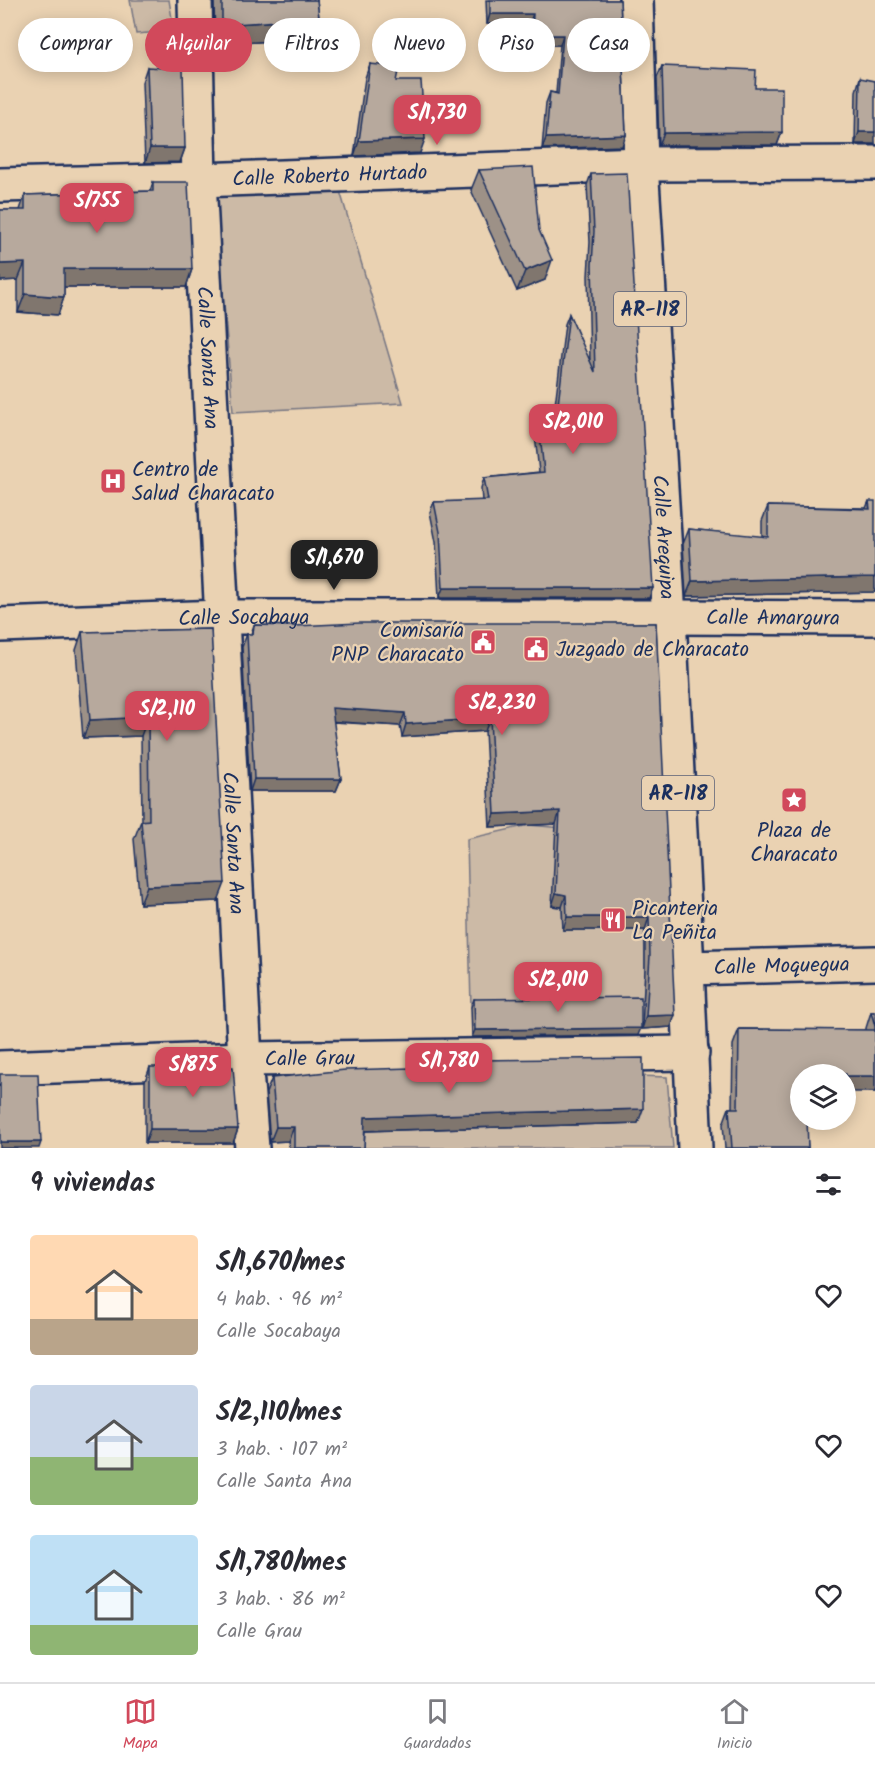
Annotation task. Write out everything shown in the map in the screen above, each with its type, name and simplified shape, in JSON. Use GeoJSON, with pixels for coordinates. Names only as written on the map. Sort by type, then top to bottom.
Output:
{"type":"FeatureCollection","features":[{"type":"Feature","properties":{"kind":"street","name":"Calle Santa Ana"},"geometry":{"type":"LineString","coordinates":[[195,0],[199,180],[245,1059],[252,1148]]}},
{"type":"Feature","properties":{"kind":"street","name":"Calle Arequipa"},"geometry":{"type":"LineString","coordinates":[[636,0],[641,164],[669,617],[695,1148]]}},
{"type":"Feature","properties":{"kind":"street","name":"Calle Roberto Hurtado"},"geometry":{"type":"LineString","coordinates":[[0,185],[641,164],[875,163]]}},
{"type":"Feature","properties":{"kind":"street","name":"Calle Socabaya"},"geometry":{"type":"LineString","coordinates":[[0,625],[221,617],[669,617]]}},
{"type":"Feature","properties":{"kind":"street","name":"Calle Amargura"},"geometry":{"type":"LineString","coordinates":[[669,617],[875,618]]}},
{"type":"Feature","properties":{"kind":"street","name":"Calle Moquegua"},"geometry":{"type":"LineString","coordinates":[[687,968],[875,963]]}},
{"type":"Feature","properties":{"kind":"street","name":"Calle Grau"},"geometry":{"type":"LineString","coordinates":[[0,1068],[245,1059],[692,1053]]}},
{"type":"Feature","properties":{"kind":"shaded area"},"geometry":{"type":"Polygon","coordinates":[[[130,0],[169,0],[172,18],[145,18],[145,33],[136,34],[130,0]]]}},
{"type":"Feature","properties":{"kind":"shaded area"},"geometry":{"type":"Polygon","coordinates":[[[340,191],[403,403],[233,412],[215,196],[340,191]]]}},
{"type":"Feature","properties":{"kind":"shaded area"},"geometry":{"type":"Polygon","coordinates":[[[529,825],[563,828],[552,906],[562,907],[563,930],[644,907],[643,1004],[471,1007],[467,839],[529,825]]]}},
{"type":"Feature","properties":{"kind":"shaded area"},"geometry":{"type":"Polygon","coordinates":[[[638,1076],[667,1077],[673,1148],[361,1148],[360,1131],[638,1123],[638,1076]]]}},
{"type":"Feature","properties":{"kind":"building"},"geometry":{"type":"Polygon","coordinates":[[[222,0],[317,0],[319,18],[264,18],[264,22],[252,23],[252,18],[222,18],[222,0]]]}},
{"type":"Feature","properties":{"kind":"building"},"geometry":{"type":"Polygon","coordinates":[[[490,0],[620,0],[621,18],[567,18],[567,72],[623,72],[626,135],[546,138],[550,92],[558,94],[563,35],[555,35],[555,18],[533,18],[533,14],[490,14],[490,0]]]}},
{"type":"Feature","properties":{"kind":"building"},"geometry":{"type":"Polygon","coordinates":[[[370,64],[372,64],[372,72],[398,72],[396,81],[421,81],[425,139],[359,141],[370,64]]]}},
{"type":"Feature","properties":{"kind":"building"},"geometry":{"type":"Polygon","coordinates":[[[662,66],[756,70],[755,88],[782,88],[782,132],[664,133],[662,66]]]}},
{"type":"Feature","properties":{"kind":"building"},"geometry":{"type":"Polygon","coordinates":[[[147,72],[183,72],[185,148],[150,148],[147,72]]]}},
{"type":"Feature","properties":{"kind":"building"},"geometry":{"type":"Polygon","coordinates":[[[860,78],[875,81],[875,132],[859,132],[860,78]]]}},
{"type":"Feature","properties":{"kind":"building"},"geometry":{"type":"Polygon","coordinates":[[[533,167],[539,230],[552,260],[525,271],[479,170],[533,167]]]}},
{"type":"Feature","properties":{"kind":"building"},"geometry":{"type":"Polygon","coordinates":[[[627,173],[653,588],[443,588],[440,532],[434,502],[488,500],[484,478],[544,472],[538,415],[557,413],[569,314],[595,372],[592,265],[594,231],[591,174],[627,173]]]}},
{"type":"Feature","properties":{"kind":"building"},"geometry":{"type":"Polygon","coordinates":[[[153,182],[188,182],[192,269],[64,269],[64,297],[25,294],[25,263],[0,264],[0,210],[25,210],[25,195],[153,191],[153,182]]]}},
{"type":"Feature","properties":{"kind":"building"},"geometry":{"type":"Polygon","coordinates":[[[869,501],[875,501],[875,577],[692,581],[689,529],[768,537],[768,506],[870,509],[869,501]]]}},
{"type":"Feature","properties":{"kind":"building"},"geometry":{"type":"Polygon","coordinates":[[[656,623],[675,1015],[646,1016],[650,956],[649,917],[567,917],[566,895],[556,893],[560,811],[495,814],[490,718],[406,724],[405,713],[332,708],[341,779],[254,779],[247,634],[253,634],[254,625],[656,623]]]}},
{"type":"Feature","properties":{"kind":"building"},"geometry":{"type":"Polygon","coordinates":[[[211,629],[225,883],[147,886],[141,821],[149,820],[148,717],[90,720],[82,632],[211,629]]]}},
{"type":"Feature","properties":{"kind":"building"},"geometry":{"type":"Polygon","coordinates":[[[641,997],[641,1028],[475,1030],[474,999],[641,997]]]}},
{"type":"Feature","properties":{"kind":"building"},"geometry":{"type":"Polygon","coordinates":[[[871,1012],[875,1012],[875,1026],[871,1012]]]}},
{"type":"Feature","properties":{"kind":"building"},"geometry":{"type":"Polygon","coordinates":[[[739,1029],[875,1030],[875,1076],[856,1076],[856,1064],[790,1064],[790,1130],[807,1130],[808,1148],[732,1148],[729,1108],[738,1108],[739,1029]]]}},
{"type":"Feature","properties":{"kind":"building"},"geometry":{"type":"Polygon","coordinates":[[[643,1058],[643,1109],[365,1117],[364,1148],[294,1148],[294,1127],[276,1127],[272,1078],[345,1070],[478,1066],[478,1060],[643,1058]]]}},
{"type":"Feature","properties":{"kind":"building"},"geometry":{"type":"Polygon","coordinates":[[[150,1067],[233,1067],[238,1129],[150,1129],[150,1067]]]}},
{"type":"Feature","properties":{"kind":"building"},"geometry":{"type":"Polygon","coordinates":[[[0,1074],[38,1074],[41,1142],[0,1142],[0,1074]]]}},
{"type":"Feature","properties":{"kind":"place","name":"Centro de Salud Characato"},"geometry":{"type":"Point","coordinates":[113,481]}},
{"type":"Feature","properties":{"kind":"place","name":"Comisaría PNP Characato"},"geometry":{"type":"Point","coordinates":[483,642]}},
{"type":"Feature","properties":{"kind":"place","name":"Juzgado de Characato"},"geometry":{"type":"Point","coordinates":[536,649]}},
{"type":"Feature","properties":{"kind":"place","name":"Plaza de Characato"},"geometry":{"type":"Point","coordinates":[794,800]}},
{"type":"Feature","properties":{"kind":"place","name":"Picanteria La Peñita"},"geometry":{"type":"Point","coordinates":[613,920]}}]}
